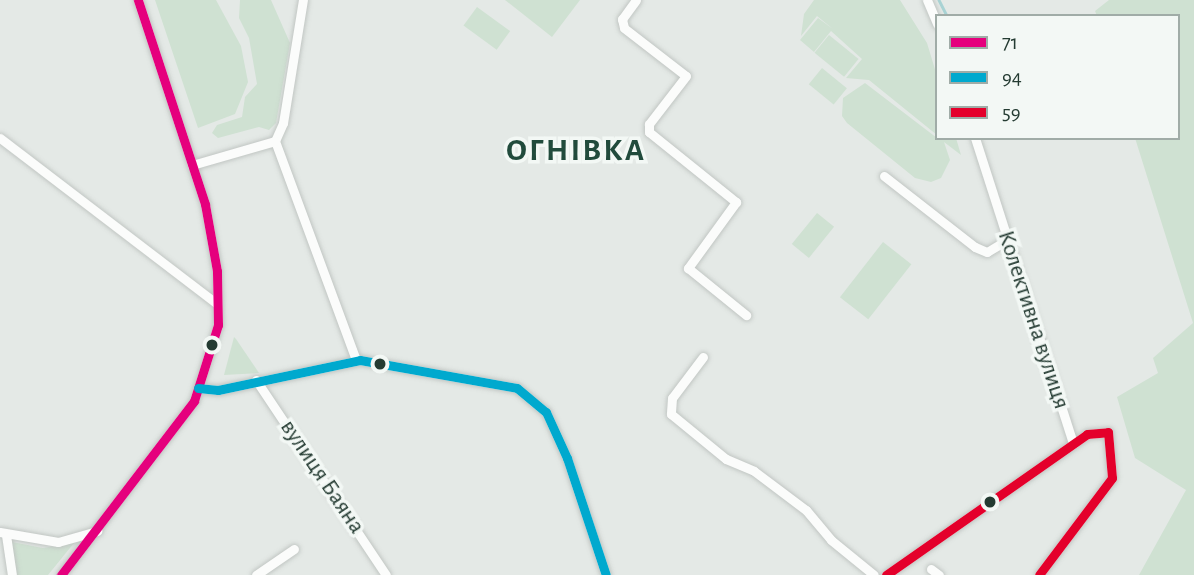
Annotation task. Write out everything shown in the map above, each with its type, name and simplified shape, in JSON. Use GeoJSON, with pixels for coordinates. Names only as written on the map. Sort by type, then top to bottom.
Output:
{"type":"FeatureCollection","features":[{"type":"Feature","properties":{"kind":"street"},"geometry":{"type":"LineString","coordinates":[[61,575],[194,401],[218,325],[212,244],[192,165],[138,0]]}},
{"type":"Feature","properties":{"kind":"street"},"geometry":{"type":"LineString","coordinates":[[303,0],[283,123],[275,141],[356,360]]}},
{"type":"Feature","properties":{"kind":"street"},"geometry":{"type":"LineString","coordinates":[[636,0],[622,19],[624,28],[686,76],[649,124],[649,132],[736,202],[688,268],[746,315]]}},
{"type":"Feature","properties":{"kind":"street"},"geometry":{"type":"LineString","coordinates":[[927,0],[935,19]]}},
{"type":"Feature","properties":{"kind":"street"},"geometry":{"type":"LineString","coordinates":[[0,138],[218,304]]}},
{"type":"Feature","properties":{"kind":"street","name":"Колективна вулиця"},"geometry":{"type":"LineString","coordinates":[[976,140],[1073,444]]}},
{"type":"Feature","properties":{"kind":"street"},"geometry":{"type":"LineString","coordinates":[[192,165],[275,141]]}},
{"type":"Feature","properties":{"kind":"street"},"geometry":{"type":"LineString","coordinates":[[884,176],[975,247],[987,252],[1007,240]]}},
{"type":"Feature","properties":{"kind":"street"},"geometry":{"type":"LineString","coordinates":[[703,357],[672,398],[671,414],[726,459],[754,471],[806,510],[831,540],[874,575]]}},
{"type":"Feature","properties":{"kind":"street"},"geometry":{"type":"LineString","coordinates":[[198,388],[218,390],[356,360],[517,388],[538,402],[567,458],[606,575]]}},
{"type":"Feature","properties":{"kind":"street","name":"вулиця Баяна"},"geometry":{"type":"LineString","coordinates":[[256,380],[386,575]]}},
{"type":"Feature","properties":{"kind":"street"},"geometry":{"type":"LineString","coordinates":[[886,575],[1087,434],[1108,432],[1114,472],[1039,575]]}},
{"type":"Feature","properties":{"kind":"street"},"geometry":{"type":"LineString","coordinates":[[12,575],[3,534],[58,542],[98,530]]}},
{"type":"Feature","properties":{"kind":"street"},"geometry":{"type":"LineString","coordinates":[[256,575],[295,549]]}},
{"type":"Feature","properties":{"kind":"green space"},"geometry":{"type":"Polygon","coordinates":[[[155,0],[216,0],[241,46],[248,82],[235,114],[198,128],[155,0]]]}},
{"type":"Feature","properties":{"kind":"green space"},"geometry":{"type":"Polygon","coordinates":[[[240,0],[271,0],[290,43],[276,123],[269,130],[259,127],[218,138],[212,133],[217,125],[242,117],[245,97],[257,84],[249,38],[239,18],[240,0]]]}},
{"type":"Feature","properties":{"kind":"green space"},"geometry":{"type":"Polygon","coordinates":[[[505,0],[580,0],[552,37],[505,0]]]}},
{"type":"Feature","properties":{"kind":"green space"},"geometry":{"type":"Polygon","coordinates":[[[814,0],[900,0],[927,43],[935,69],[935,133],[869,80],[846,78],[862,59],[831,31],[814,52],[800,40],[818,18],[833,29],[817,16],[801,36],[804,14],[814,0]]]}},
{"type":"Feature","properties":{"kind":"green space"},"geometry":{"type":"Polygon","coordinates":[[[1109,0],[1194,0],[1194,575],[1139,575],[1186,490],[1135,458],[1117,397],[1158,373],[1153,358],[1193,323],[1136,140],[1180,140],[1180,14],[1096,14],[1095,11],[1109,0]]]}},
{"type":"Feature","properties":{"kind":"green space"},"geometry":{"type":"Polygon","coordinates":[[[477,7],[510,31],[497,50],[463,26],[477,7]]]}},
{"type":"Feature","properties":{"kind":"green space"},"geometry":{"type":"Polygon","coordinates":[[[829,35],[859,59],[844,77],[815,53],[829,35]]]}},
{"type":"Feature","properties":{"kind":"green space"},"geometry":{"type":"Polygon","coordinates":[[[822,68],[847,88],[834,104],[809,84],[822,68]]]}},
{"type":"Feature","properties":{"kind":"green space"},"geometry":{"type":"Polygon","coordinates":[[[865,83],[935,136],[935,140],[957,140],[961,155],[944,142],[950,160],[941,178],[931,182],[915,178],[847,123],[842,116],[843,98],[865,83]]]}},
{"type":"Feature","properties":{"kind":"green space"},"geometry":{"type":"Polygon","coordinates":[[[817,213],[834,227],[809,258],[792,244],[817,213]]]}},
{"type":"Feature","properties":{"kind":"green space"},"geometry":{"type":"Polygon","coordinates":[[[883,242],[911,264],[868,319],[840,297],[883,242]]]}},
{"type":"Feature","properties":{"kind":"green space"},"geometry":{"type":"Polygon","coordinates":[[[234,337],[236,339],[259,373],[224,375],[234,337]]]}},
{"type":"Feature","properties":{"kind":"green space"},"geometry":{"type":"Polygon","coordinates":[[[7,541],[43,548],[74,543],[48,575],[12,575],[7,541]]]}},
{"type":"Feature","properties":{"kind":"waterway"},"geometry":{"type":"LineString","coordinates":[[939,0],[946,14]]}},
{"type":"Feature","properties":{"kind":"transit line","name":"71"},"geometry":{"type":"LineString","coordinates":[[61,575],[194,401],[218,325],[217,271],[205,204],[138,0]]}},
{"type":"Feature","properties":{"kind":"transit line","name":"94"},"geometry":{"type":"LineString","coordinates":[[198,388],[218,390],[360,360],[517,388],[546,412],[567,458],[606,575]]}},
{"type":"Feature","properties":{"kind":"transit line","name":"59"},"geometry":{"type":"LineString","coordinates":[[886,575],[1087,434],[1108,432],[1112,478],[1039,575]]}},
{"type":"Feature","properties":{"kind":"district","name":"ОГНІВКА"},"geometry":{"type":"Point","coordinates":[576,150]}}]}
